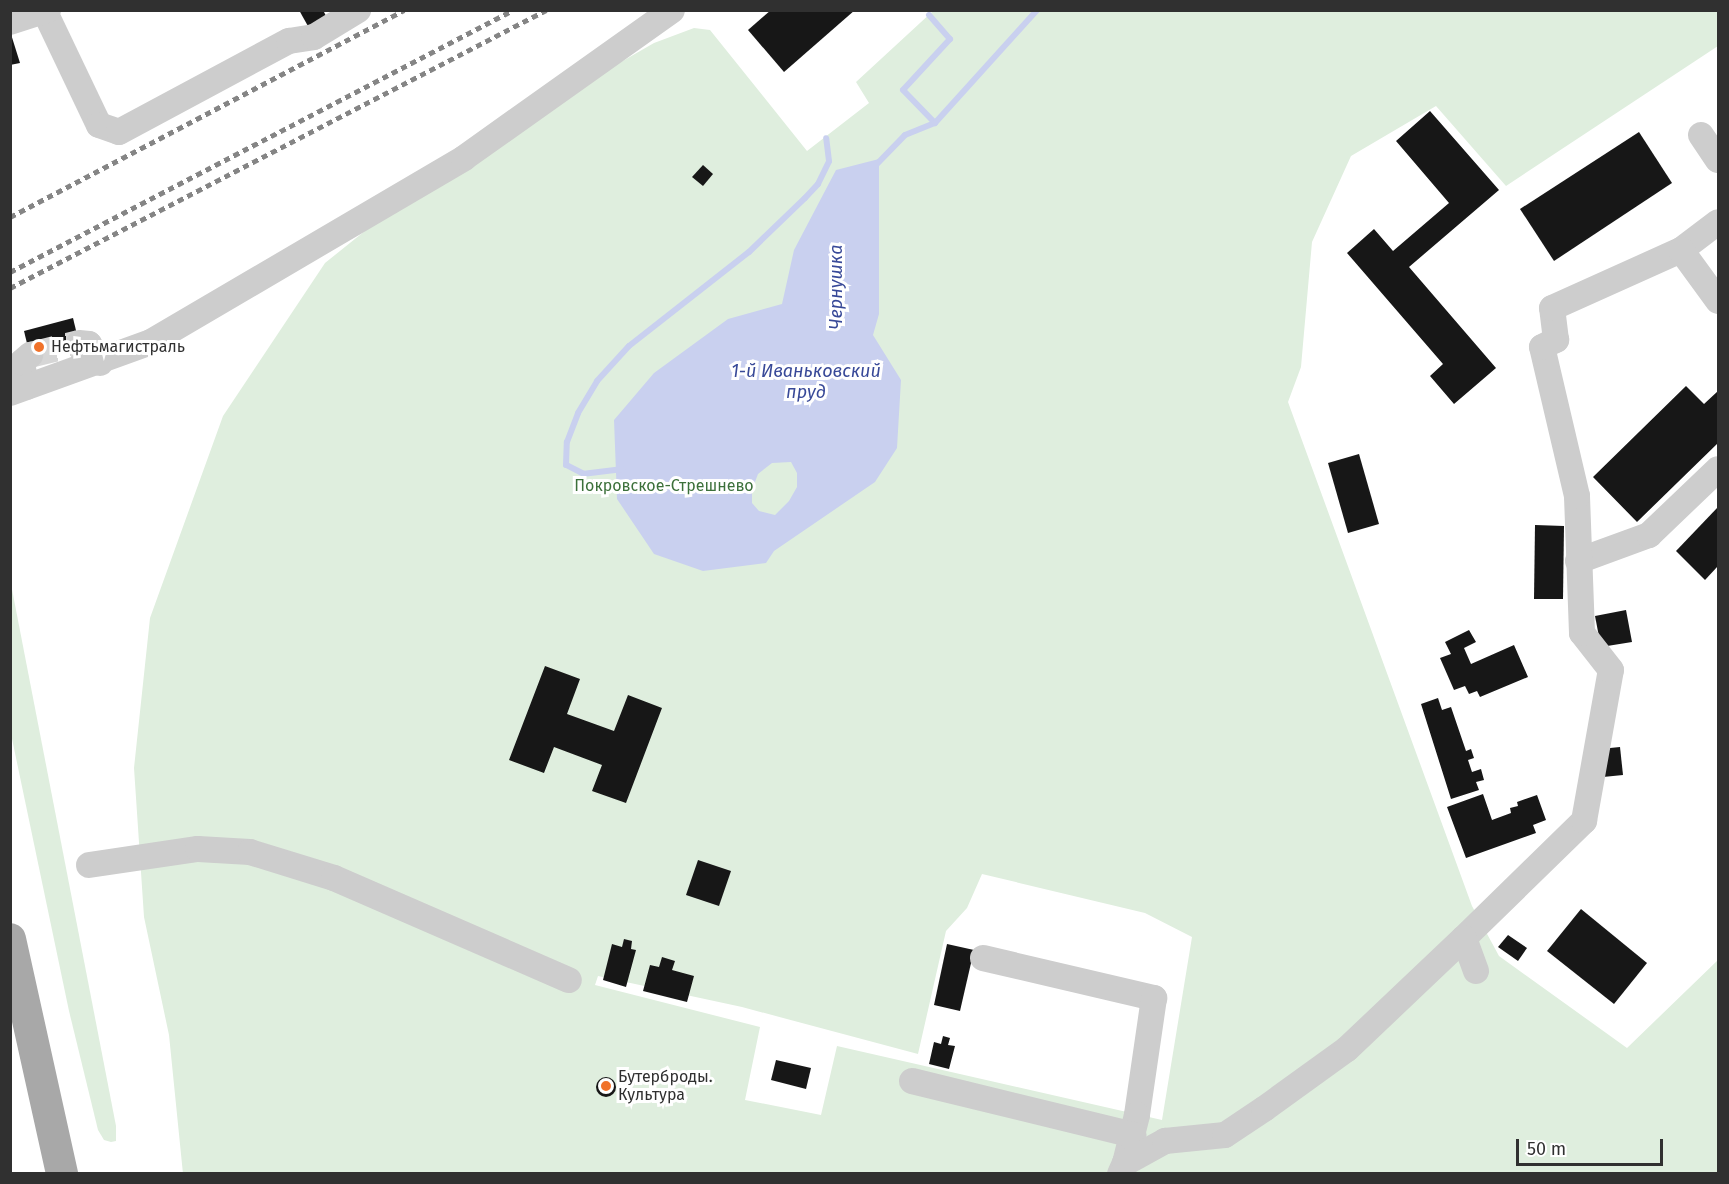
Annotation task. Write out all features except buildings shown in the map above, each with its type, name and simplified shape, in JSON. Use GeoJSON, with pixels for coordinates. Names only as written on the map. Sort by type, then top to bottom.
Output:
{"type":"FeatureCollection","features":[{"type":"Feature","properties":{"kind":"main road"},"geometry":{"type":"LineString","coordinates":[[10,939],[62,1173]]}},
{"type":"Feature","properties":{"kind":"lane"},"geometry":{"type":"LineString","coordinates":[[10,22],[46,11],[99,125],[118,132],[289,41],[314,37],[358,10]]}},
{"type":"Feature","properties":{"kind":"lane"},"geometry":{"type":"LineString","coordinates":[[30,355],[22,362],[18,390],[100,363],[151,342],[464,158],[672,10]]}},
{"type":"Feature","properties":{"kind":"lane"},"geometry":{"type":"LineString","coordinates":[[1701,135],[1719,160]]}},
{"type":"Feature","properties":{"kind":"lane"},"geometry":{"type":"LineString","coordinates":[[1122,1168],[1165,1141],[1225,1135],[1347,1049],[1584,821],[1611,670],[1582,633],[1577,496],[1542,347],[1556,340],[1552,308],[1681,250],[1719,222]]}},
{"type":"Feature","properties":{"kind":"lane"},"geometry":{"type":"LineString","coordinates":[[1681,250],[1719,301]]}},
{"type":"Feature","properties":{"kind":"lane"},"geometry":{"type":"LineString","coordinates":[[79,343],[89,344],[100,363]]}},
{"type":"Feature","properties":{"kind":"lane"},"geometry":{"type":"LineString","coordinates":[[1578,561],[1649,535],[1719,469]]}},
{"type":"Feature","properties":{"kind":"lane"},"geometry":{"type":"LineString","coordinates":[[89,866],[198,849],[250,852],[334,878],[569,980]]}},
{"type":"Feature","properties":{"kind":"lane"},"geometry":{"type":"LineString","coordinates":[[1464,938],[1476,971]]}},
{"type":"Feature","properties":{"kind":"lane"},"geometry":{"type":"LineString","coordinates":[[983,958],[1154,998],[1133,1134],[1122,1168]]}},
{"type":"Feature","properties":{"kind":"lane"},"geometry":{"type":"LineString","coordinates":[[912,1081],[1133,1134]]}},
{"type":"Feature","properties":{"kind":"green space","name":"Покровское-Стрешнево"},"geometry":{"type":"Polygon","coordinates":[[[933,11],[1718,11],[1718,46],[1506,186],[1436,106],[1351,156],[1312,242],[1301,367],[1288,402],[1472,906],[1499,956],[1627,1048],[1718,960],[1718,1173],[183,1174],[169,1035],[144,917],[134,768],[150,618],[223,416],[325,263],[396,206],[574,89],[654,43],[694,28],[710,30],[807,151],[869,103],[856,82],[933,11]],[[982,874],[967,908],[946,931],[918,1054],[742,1007],[598,976],[595,985],[760,1027],[745,1100],[821,1115],[837,1046],[1162,1120],[1192,937],[1145,913],[982,874]]]}},
{"type":"Feature","properties":{"kind":"green space"},"geometry":{"type":"Polygon","coordinates":[[[10,579],[116,1126],[116,1141],[111,1142],[104,1140],[98,1130],[69,1011],[11,734],[10,579]]]}},
{"type":"Feature","properties":{"kind":"water","name":"1-й Иваньковский пруд"},"geometry":{"type":"Polygon","coordinates":[[[879,159],[879,314],[873,335],[901,380],[897,448],[875,482],[774,551],[766,563],[703,571],[654,554],[617,499],[614,420],[654,373],[728,319],[782,304],[794,250],[836,170],[879,159]],[[791,462],[772,463],[758,474],[752,490],[752,503],[759,511],[775,515],[789,501],[797,487],[797,473],[791,462]]]}},
{"type":"Feature","properties":{"kind":"waterway","name":"Чернушка"},"geometry":{"type":"LineString","coordinates":[[875,166],[905,135],[935,123],[1037,10]]}},
{"type":"Feature","properties":{"kind":"waterway"},"geometry":{"type":"LineString","coordinates":[[929,15],[950,39],[903,90],[935,123]]}},
{"type":"Feature","properties":{"kind":"waterway"},"geometry":{"type":"LineString","coordinates":[[623,469],[584,474],[566,465],[567,442],[578,413],[597,381],[629,346],[749,252],[805,198],[818,184],[829,161],[826,138]]}},
{"type":"Feature","properties":{"kind":"tunnel"},"geometry":{"type":"LineString","coordinates":[[30,355],[79,343]]}},
{"type":"Feature","properties":{"kind":"railway"},"geometry":{"type":"LineString","coordinates":[[10,217],[404,10]]}},
{"type":"Feature","properties":{"kind":"railway"},"geometry":{"type":"LineString","coordinates":[[10,272],[513,10]]}},
{"type":"Feature","properties":{"kind":"railway"},"geometry":{"type":"LineString","coordinates":[[10,288],[546,10]]}},
{"type":"Feature","properties":{"kind":"place","name":"Нефтьмагистраль"},"geometry":{"type":"Point","coordinates":[39,347]}},
{"type":"Feature","properties":{"kind":"place","name":"Бутерброды. Культура"},"geometry":{"type":"Point","coordinates":[606,1086]}}]}
